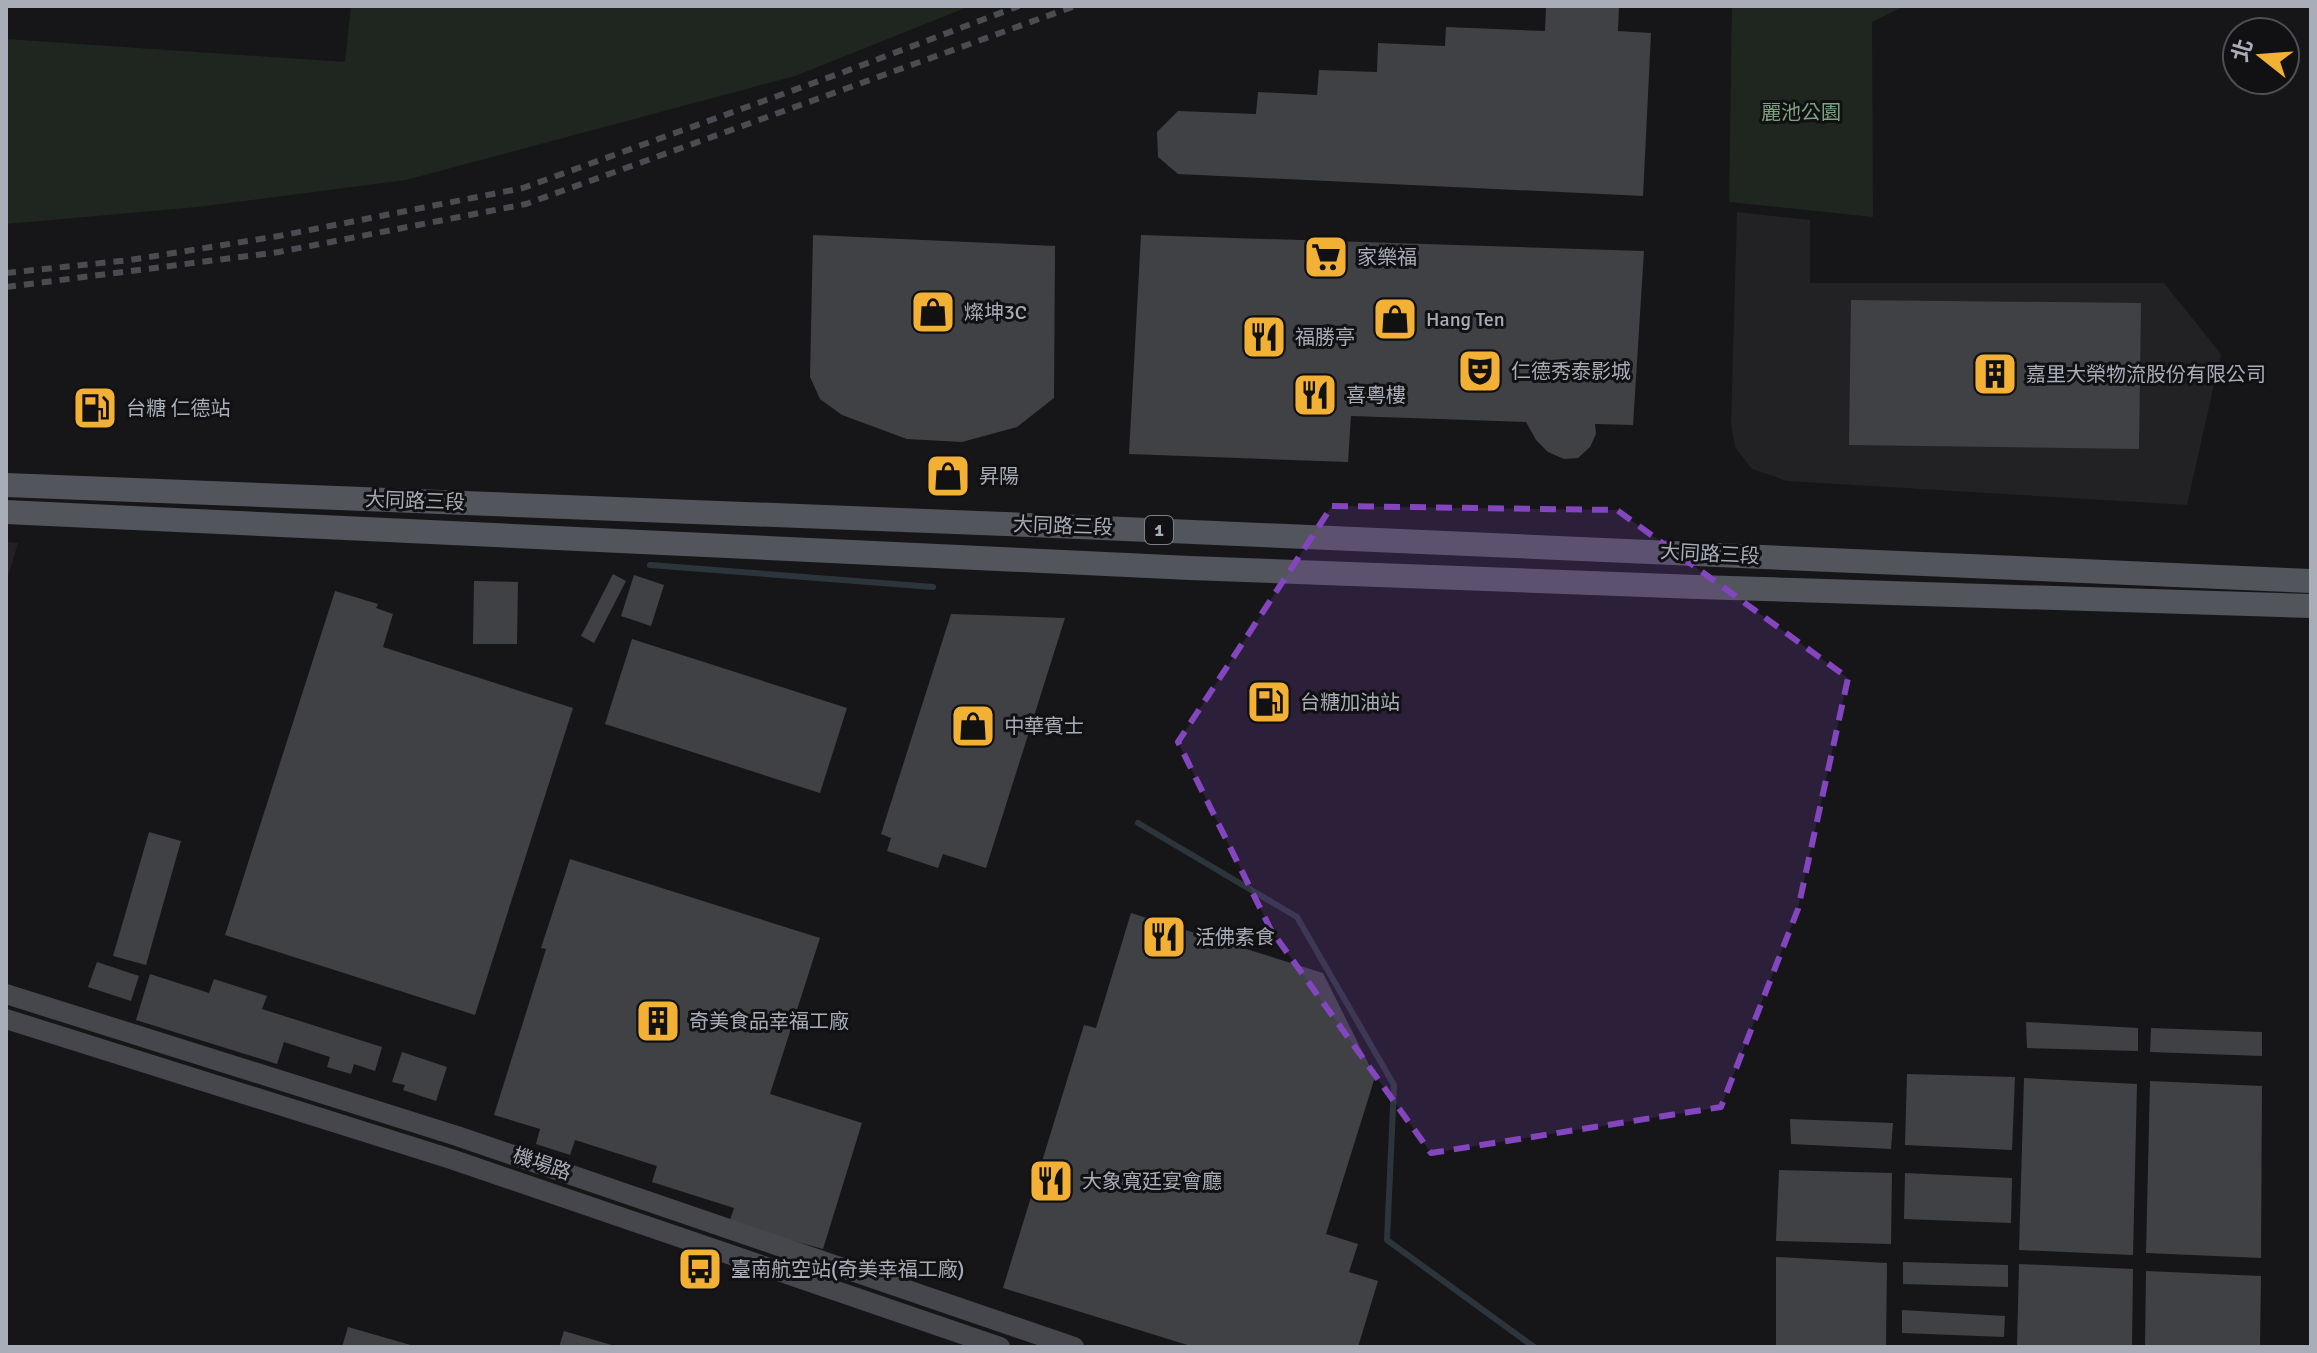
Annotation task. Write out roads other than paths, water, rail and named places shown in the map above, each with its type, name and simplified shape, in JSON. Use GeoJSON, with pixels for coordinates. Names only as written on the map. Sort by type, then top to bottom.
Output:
{"type":"FeatureCollection","features":[{"type":"Feature","properties":{"kind":"main road","name":"大同路三段"},"geometry":{"type":"LineString","coordinates":[[6,485],[956,522],[2311,581]]}},
{"type":"Feature","properties":{"kind":"main road","name":"大同路三段"},"geometry":{"type":"LineString","coordinates":[[6,512],[1190,568],[2311,606]]}},
{"type":"Feature","properties":{"kind":"street","name":"機場路"},"geometry":{"type":"LineString","coordinates":[[6,994],[457,1136],[1074,1347]]}},
{"type":"Feature","properties":{"kind":"street","name":"機場路"},"geometry":{"type":"LineString","coordinates":[[6,1019],[451,1159],[1000,1347]]}},
{"type":"Feature","properties":{"kind":"waterway"},"geometry":{"type":"LineString","coordinates":[[650,565],[933,587]]}},
{"type":"Feature","properties":{"kind":"waterway"},"geometry":{"type":"LineString","coordinates":[[1138,823],[1297,917],[1394,1085],[1387,1240],[1534,1347]]}},
{"type":"Feature","properties":{"kind":"railway"},"geometry":{"type":"LineString","coordinates":[[6,273],[130,260],[279,236],[523,188],[1019,6]]}},
{"type":"Feature","properties":{"kind":"railway"},"geometry":{"type":"LineString","coordinates":[[6,287],[279,252],[526,204],[1075,6]]}},
{"type":"Feature","properties":{"kind":"place","name":"家樂福"},"geometry":{"type":"Point","coordinates":[1326,257]}},
{"type":"Feature","properties":{"kind":"place","name":"燦坤3C"},"geometry":{"type":"Point","coordinates":[933,312]}},
{"type":"Feature","properties":{"kind":"place","name":"Hang Ten"},"geometry":{"type":"Point","coordinates":[1395,319]}},
{"type":"Feature","properties":{"kind":"place","name":"福勝亭"},"geometry":{"type":"Point","coordinates":[1264,337]}},
{"type":"Feature","properties":{"kind":"place","name":"仁德秀泰影城"},"geometry":{"type":"Point","coordinates":[1480,371]}},
{"type":"Feature","properties":{"kind":"place","name":"嘉里大榮物流股份有限公司"},"geometry":{"type":"Point","coordinates":[1995,374]}},
{"type":"Feature","properties":{"kind":"place","name":"喜粵樓"},"geometry":{"type":"Point","coordinates":[1315,395]}},
{"type":"Feature","properties":{"kind":"place","name":"台糖 仁德站"},"geometry":{"type":"Point","coordinates":[95,408]}},
{"type":"Feature","properties":{"kind":"place","name":"昇陽"},"geometry":{"type":"Point","coordinates":[948,476]}},
{"type":"Feature","properties":{"kind":"place","name":"台糖加油站"},"geometry":{"type":"Point","coordinates":[1269,702]}},
{"type":"Feature","properties":{"kind":"place","name":"中華賓士"},"geometry":{"type":"Point","coordinates":[973,726]}},
{"type":"Feature","properties":{"kind":"place","name":"活佛素食"},"geometry":{"type":"Point","coordinates":[1164,937]}},
{"type":"Feature","properties":{"kind":"place","name":"奇美食品幸福工廠"},"geometry":{"type":"Point","coordinates":[658,1021]}},
{"type":"Feature","properties":{"kind":"place","name":"大象寬廷宴會廳"},"geometry":{"type":"Point","coordinates":[1051,1181]}},
{"type":"Feature","properties":{"kind":"place","name":"臺南航空站(奇美幸福工廠)"},"geometry":{"type":"Point","coordinates":[700,1269]}},
{"type":"Feature","properties":{"kind":"park label","name":"麗池公園"},"geometry":{"type":"Point","coordinates":[1801,112]}}]}
